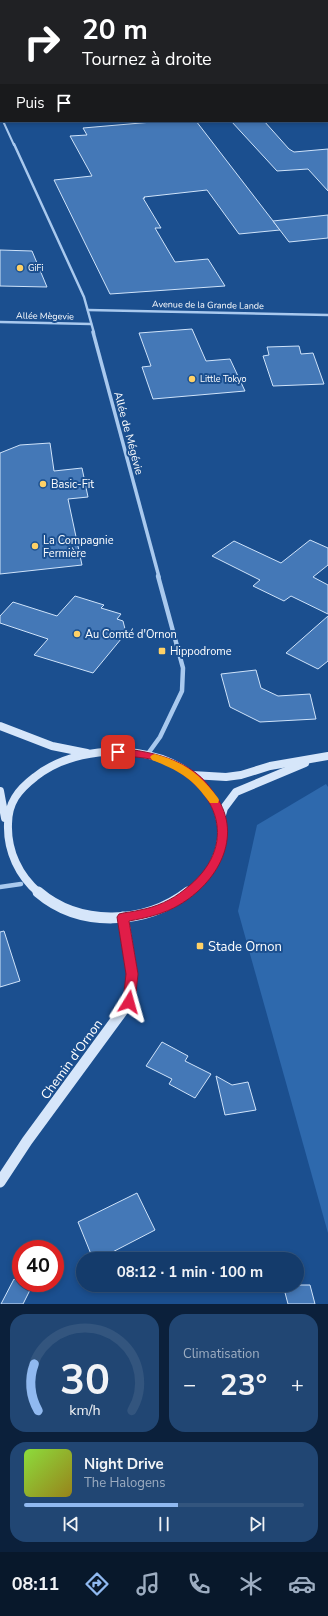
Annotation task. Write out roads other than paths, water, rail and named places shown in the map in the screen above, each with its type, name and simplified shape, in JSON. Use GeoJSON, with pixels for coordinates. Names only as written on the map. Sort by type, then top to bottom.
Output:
{"type":"FeatureCollection","features":[{"type":"Feature","properties":{"kind":"street","name":"Allée de Mégévie"},"geometry":{"type":"LineString","coordinates":[[3,122],[84,297],[183,668],[182,691],[160,737],[147,755]]}},
{"type":"Feature","properties":{"kind":"street","name":"Avenue de la Grande Lande"},"geometry":{"type":"LineString","coordinates":[[88,310],[328,315]]}},
{"type":"Feature","properties":{"kind":"street","name":"Allée Mègevie"},"geometry":{"type":"LineString","coordinates":[[0,322],[90,324]]}},
{"type":"Feature","properties":{"kind":"street"},"geometry":{"type":"LineString","coordinates":[[0,726],[52,746],[89,754]]}},
{"type":"Feature","properties":{"kind":"street"},"geometry":{"type":"LineString","coordinates":[[115,751],[147,755],[173,764],[192,775],[211,794],[217,806],[221,818],[222,836],[220,852],[213,867],[202,881],[188,894],[174,903],[141,915],[123,917],[103,918],[84,916],[65,911],[48,904],[33,895],[21,884],[10,869],[4,852],[2,835],[5,819],[11,803],[22,789],[35,777],[51,766],[70,759],[89,754],[115,751]]}},
{"type":"Feature","properties":{"kind":"street"},"geometry":{"type":"LineString","coordinates":[[192,775],[226,777],[241,775],[270,766],[324,757]]}},
{"type":"Feature","properties":{"kind":"street"},"geometry":{"type":"LineString","coordinates":[[221,818],[224,808],[236,792],[324,757]]}},
{"type":"Feature","properties":{"kind":"street"},"geometry":{"type":"LineString","coordinates":[[0,791],[5,819]]}},
{"type":"Feature","properties":{"kind":"street"},"geometry":{"type":"LineString","coordinates":[[0,887],[21,884]]}},
{"type":"Feature","properties":{"kind":"street","name":"Chemin d'Ornon"},"geometry":{"type":"LineString","coordinates":[[0,1182],[27,1141],[88,1061],[129,1002],[132,974],[123,917]]}},
{"type":"Feature","properties":{"kind":"place","name":"GiFi"},"geometry":{"type":"Point","coordinates":[20,268]}},
{"type":"Feature","properties":{"kind":"place","name":"Little Tokyo"},"geometry":{"type":"Point","coordinates":[192,379]}},
{"type":"Feature","properties":{"kind":"place","name":"Basic-Fit"},"geometry":{"type":"Point","coordinates":[43,484]}},
{"type":"Feature","properties":{"kind":"place","name":"La Compagnie Fermière"},"geometry":{"type":"Point","coordinates":[35,546]}},
{"type":"Feature","properties":{"kind":"place","name":"Au Comté d'Ornon"},"geometry":{"type":"Point","coordinates":[77,634]}},
{"type":"Feature","properties":{"kind":"place","name":"Hippodrome"},"geometry":{"type":"Point","coordinates":[162,651]}},
{"type":"Feature","properties":{"kind":"place","name":"Stade Ornon"},"geometry":{"type":"Point","coordinates":[200,946]}}]}
